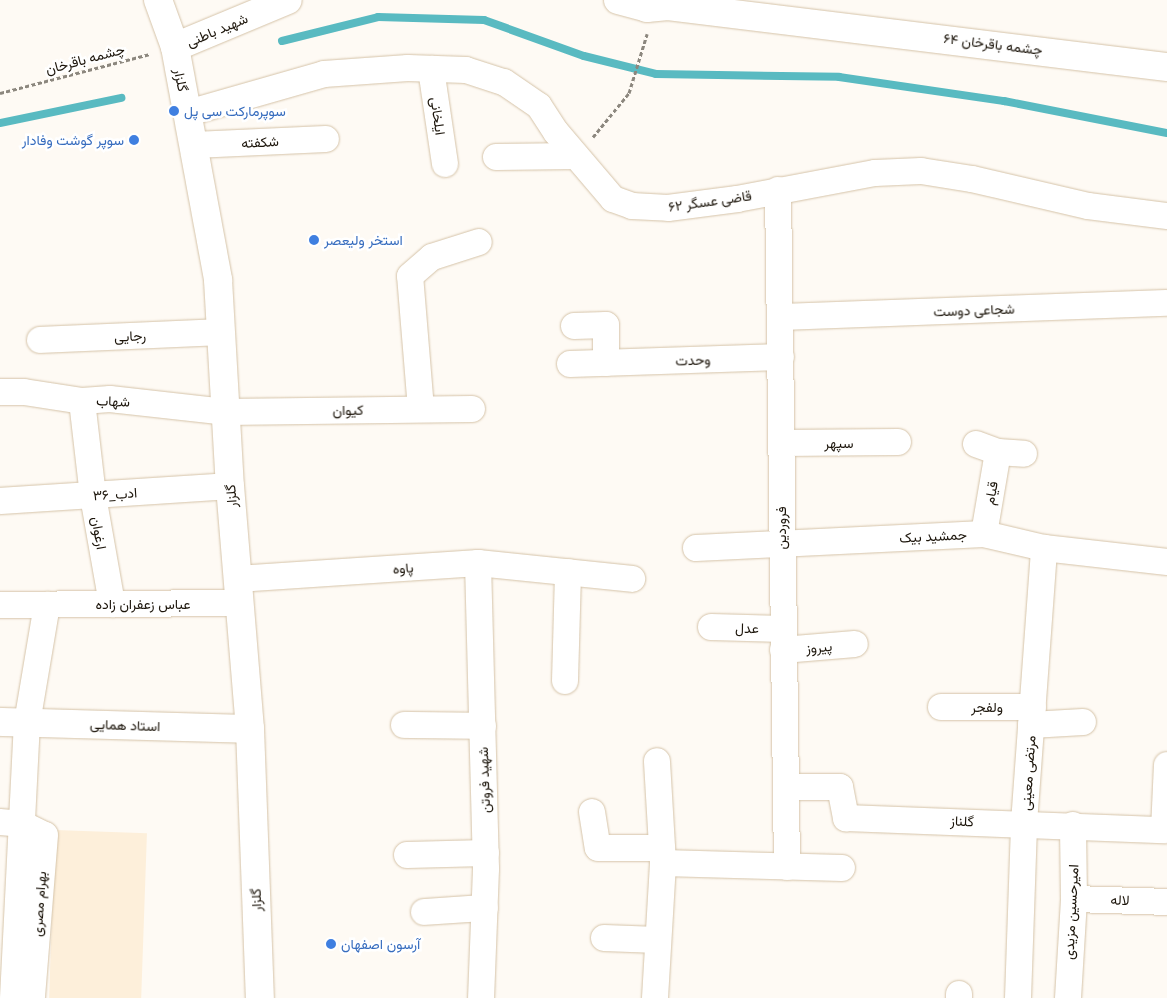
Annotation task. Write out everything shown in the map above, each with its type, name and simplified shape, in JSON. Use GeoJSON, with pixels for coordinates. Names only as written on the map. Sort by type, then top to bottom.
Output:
{"type":"FeatureCollection","features":[{"type":"Feature","properties":{"kind":"street","name":"گلزار"},"geometry":{"type":"LineString","coordinates":[[158,0],[175,48],[218,280],[230,486],[250,729],[260,998]]}},
{"type":"Feature","properties":{"kind":"street","name":"شهید باطنی"},"geometry":{"type":"LineString","coordinates":[[175,48],[288,0]]}},
{"type":"Feature","properties":{"kind":"street"},"geometry":{"type":"LineString","coordinates":[[618,0],[647,8],[675,3],[722,14],[819,22]]}},
{"type":"Feature","properties":{"kind":"street"},"geometry":{"type":"LineString","coordinates":[[763,0],[819,22]]}},
{"type":"Feature","properties":{"kind":"street","name":"چشمه باقرخان ۶۴"},"geometry":{"type":"LineString","coordinates":[[819,22],[1167,67]]}},
{"type":"Feature","properties":{"kind":"street","name":"قاضی عسگر ۶۲"},"geometry":{"type":"LineString","coordinates":[[188,113],[324,74],[431,69],[466,70],[504,82],[539,106],[576,156],[614,199],[632,206],[668,208],[875,173],[921,171],[972,179],[1088,206],[1167,216]]}},
{"type":"Feature","properties":{"kind":"street","name":"ایلخانی"},"geometry":{"type":"LineString","coordinates":[[431,69],[444,164]]}},
{"type":"Feature","properties":{"kind":"street","name":"شکفته"},"geometry":{"type":"LineString","coordinates":[[194,145],[326,139]]}},
{"type":"Feature","properties":{"kind":"street"},"geometry":{"type":"LineString","coordinates":[[496,157],[576,156]]}},
{"type":"Feature","properties":{"kind":"street","name":"فروردین"},"geometry":{"type":"LineString","coordinates":[[778,190],[781,317],[781,545],[787,867]]}},
{"type":"Feature","properties":{"kind":"street"},"geometry":{"type":"LineString","coordinates":[[421,409],[410,276],[432,257],[479,242]]}},
{"type":"Feature","properties":{"kind":"street","name":"شجاعی دوست"},"geometry":{"type":"LineString","coordinates":[[781,317],[1167,303]]}},
{"type":"Feature","properties":{"kind":"street"},"geometry":{"type":"LineString","coordinates":[[574,326],[606,324],[606,363]]}},
{"type":"Feature","properties":{"kind":"street","name":"رجایی"},"geometry":{"type":"LineString","coordinates":[[40,340],[221,332]]}},
{"type":"Feature","properties":{"kind":"street","name":"وحدت"},"geometry":{"type":"LineString","coordinates":[[570,364],[781,358]]}},
{"type":"Feature","properties":{"kind":"street","name":"شهاب"},"geometry":{"type":"LineString","coordinates":[[0,392],[24,392],[82,401],[110,399],[225,412]]}},
{"type":"Feature","properties":{"kind":"street","name":"ارغوان"},"geometry":{"type":"LineString","coordinates":[[82,401],[93,496],[112,604]]}},
{"type":"Feature","properties":{"kind":"street","name":"کیوان"},"geometry":{"type":"LineString","coordinates":[[225,412],[472,409]]}},
{"type":"Feature","properties":{"kind":"street","name":"سپهر"},"geometry":{"type":"LineString","coordinates":[[781,443],[898,442]]}},
{"type":"Feature","properties":{"kind":"street","name":"قیام"},"geometry":{"type":"LineString","coordinates":[[984,534],[987,448],[1024,454]]}},
{"type":"Feature","properties":{"kind":"street","name":"۳۶_ادب"},"geometry":{"type":"LineString","coordinates":[[0,501],[230,486]]}},
{"type":"Feature","properties":{"kind":"street","name":"جمشید بیک"},"geometry":{"type":"LineString","coordinates":[[696,548],[984,534],[1044,548],[1167,562]]}},
{"type":"Feature","properties":{"kind":"street","name":"مرتضی معینی"},"geometry":{"type":"LineString","coordinates":[[1018,998],[1024,823],[1044,548]]}},
{"type":"Feature","properties":{"kind":"street","name":"پاوه"},"geometry":{"type":"LineString","coordinates":[[238,591],[478,563],[632,579]]}},
{"type":"Feature","properties":{"kind":"street","name":"شهید فروتن"},"geometry":{"type":"LineString","coordinates":[[478,563],[486,853],[481,998]]}},
{"type":"Feature","properties":{"kind":"street"},"geometry":{"type":"LineString","coordinates":[[565,681],[568,572]]}},
{"type":"Feature","properties":{"kind":"street","name":"عباس زعفران زاده"},"geometry":{"type":"LineString","coordinates":[[0,605],[112,604],[238,591]]}},
{"type":"Feature","properties":{"kind":"street"},"geometry":{"type":"LineString","coordinates":[[27,723],[47,605]]}},
{"type":"Feature","properties":{"kind":"street","name":"عدل"},"geometry":{"type":"LineString","coordinates":[[711,627],[783,639]]}},
{"type":"Feature","properties":{"kind":"street","name":"پیروز"},"geometry":{"type":"LineString","coordinates":[[783,639],[855,644]]}},
{"type":"Feature","properties":{"kind":"street","name":"ولفجر"},"geometry":{"type":"LineString","coordinates":[[941,707],[1083,722]]}},
{"type":"Feature","properties":{"kind":"street","name":"استاد همایی"},"geometry":{"type":"LineString","coordinates":[[0,722],[250,729]]}},
{"type":"Feature","properties":{"kind":"street","name":"بهرام مصری"},"geometry":{"type":"LineString","coordinates":[[13,998],[11,823],[27,723]]}},
{"type":"Feature","properties":{"kind":"street"},"geometry":{"type":"LineString","coordinates":[[404,725],[482,726]]}},
{"type":"Feature","properties":{"kind":"street"},"geometry":{"type":"LineString","coordinates":[[655,998],[662,855],[657,761]]}},
{"type":"Feature","properties":{"kind":"street","name":"گلناز"},"geometry":{"type":"LineString","coordinates":[[786,787],[840,787],[846,818],[1024,823],[1164,830],[1167,765]]}},
{"type":"Feature","properties":{"kind":"street"},"geometry":{"type":"LineString","coordinates":[[592,812],[598,848],[787,867],[842,868]]}},
{"type":"Feature","properties":{"kind":"street","name":"بهرام مصری"},"geometry":{"type":"LineString","coordinates":[[11,823],[45,835],[32,998]]}},
{"type":"Feature","properties":{"kind":"street","name":"امیرحسین مزیدی"},"geometry":{"type":"LineString","coordinates":[[1068,998],[1074,899],[1073,825]]}},
{"type":"Feature","properties":{"kind":"street"},"geometry":{"type":"LineString","coordinates":[[407,855],[486,853]]}},
{"type":"Feature","properties":{"kind":"street","name":"لاله"},"geometry":{"type":"LineString","coordinates":[[1074,899],[1167,902]]}},
{"type":"Feature","properties":{"kind":"street"},"geometry":{"type":"LineString","coordinates":[[424,912],[485,908]]}},
{"type":"Feature","properties":{"kind":"street"},"geometry":{"type":"LineString","coordinates":[[604,938],[658,940]]}},
{"type":"Feature","properties":{"kind":"path"},"geometry":{"type":"LineString","coordinates":[[576,156],[628,93],[647,41]]}},
{"type":"Feature","properties":{"kind":"path","name":"چشمه باقرخان"},"geometry":{"type":"LineString","coordinates":[[0,93],[175,48]]}},
{"type":"Feature","properties":{"kind":"shaded area"},"geometry":{"type":"Polygon","coordinates":[[[55,830],[147,833],[141,998],[49,998],[55,830]]]}},
{"type":"Feature","properties":{"kind":"waterway"},"geometry":{"type":"LineString","coordinates":[[282,41],[378,17],[484,20],[584,56],[656,74],[839,77],[1004,101],[1167,133]]}},
{"type":"Feature","properties":{"kind":"waterway"},"geometry":{"type":"LineString","coordinates":[[0,123],[121,98]]}},
{"type":"Feature","properties":{"kind":"place","name":"سوپرمارکت سی پل"},"geometry":{"type":"Point","coordinates":[174,111]}},
{"type":"Feature","properties":{"kind":"place","name":"سوپر گوشت وفادار"},"geometry":{"type":"Point","coordinates":[134,140]}},
{"type":"Feature","properties":{"kind":"place","name":"استخر ولیعصر"},"geometry":{"type":"Point","coordinates":[314,240]}},
{"type":"Feature","properties":{"kind":"place","name":"آرسون اصفهان"},"geometry":{"type":"Point","coordinates":[331,944]}}]}
